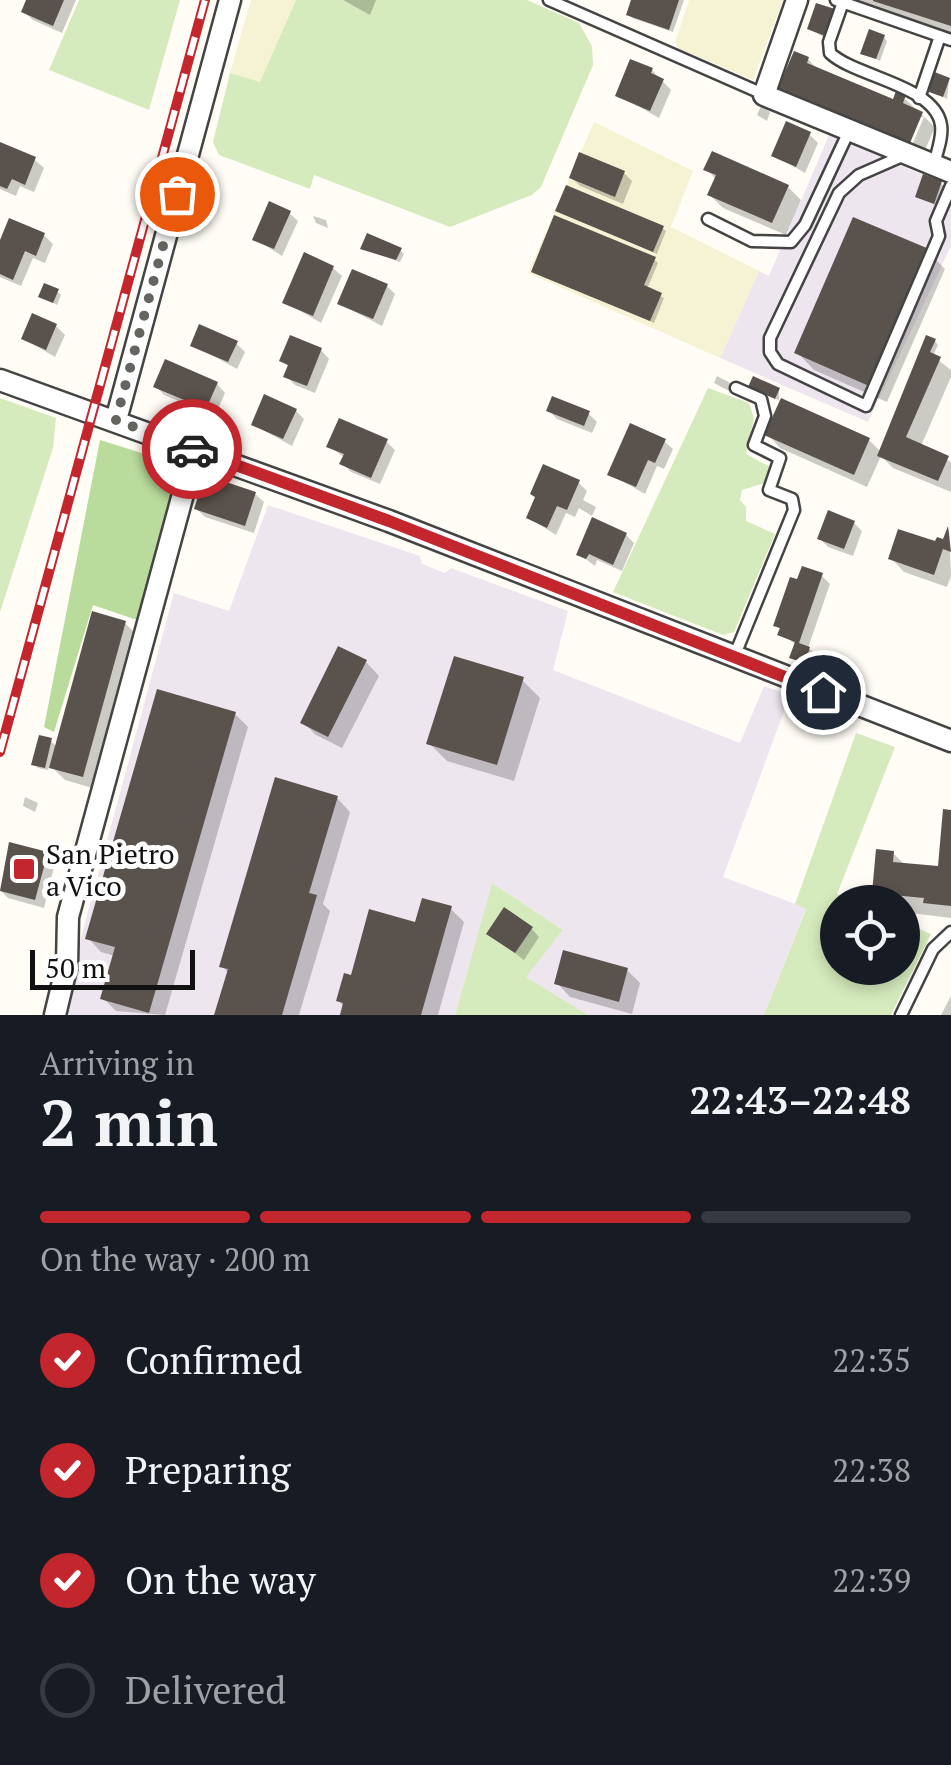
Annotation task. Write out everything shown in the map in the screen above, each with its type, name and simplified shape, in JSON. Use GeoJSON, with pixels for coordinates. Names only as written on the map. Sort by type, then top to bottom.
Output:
{"type":"FeatureCollection","features":[{"type":"Feature","properties":{"kind":"street"},"geometry":{"type":"LineString","coordinates":[[116,420],[230,0]]}},
{"type":"Feature","properties":{"kind":"street"},"geometry":{"type":"LineString","coordinates":[[797,0],[764,95],[942,168]]}},
{"type":"Feature","properties":{"kind":"street"},"geometry":{"type":"LineString","coordinates":[[0,380],[389,521],[951,740]]}},
{"type":"Feature","properties":{"kind":"street"},"geometry":{"type":"LineString","coordinates":[[54,1015],[67,966],[68,916],[195,450]]}},
{"type":"Feature","properties":{"kind":"lane"},"geometry":{"type":"LineString","coordinates":[[549,0],[764,95]]}},
{"type":"Feature","properties":{"kind":"lane"},"geometry":{"type":"LineString","coordinates":[[919,98],[946,38],[839,3],[830,52],[931,106],[947,127],[942,168]]}},
{"type":"Feature","properties":{"kind":"lane"},"geometry":{"type":"LineString","coordinates":[[708,219],[752,241],[791,242],[813,210],[849,131]]}},
{"type":"Feature","properties":{"kind":"lane"},"geometry":{"type":"LineString","coordinates":[[908,154],[860,175],[839,193],[770,338],[770,352],[778,364],[866,406],[939,236],[936,221],[951,186]]}},
{"type":"Feature","properties":{"kind":"lane"},"geometry":{"type":"LineString","coordinates":[[734,658],[794,510],[792,499],[770,490],[780,458],[754,445],[765,416],[761,399],[736,388]]}},
{"type":"Feature","properties":{"kind":"lane"},"geometry":{"type":"LineString","coordinates":[[900,1015],[933,948],[951,932]]}},
{"type":"Feature","properties":{"kind":"shaded area"},"geometry":{"type":"Polygon","coordinates":[[[251,0],[296,0],[260,83],[230,73],[251,0]]]}},
{"type":"Feature","properties":{"kind":"shaded area"},"geometry":{"type":"Polygon","coordinates":[[[689,0],[783,0],[753,80],[678,48],[675,42],[689,0]]]}},
{"type":"Feature","properties":{"kind":"shaded area"},"geometry":{"type":"Polygon","coordinates":[[[594,122],[693,171],[671,227],[759,271],[720,358],[528,273],[594,122]]]}},
{"type":"Feature","properties":{"kind":"shaded area"},"geometry":{"type":"Polygon","coordinates":[[[829,135],[942,183],[940,190],[951,195],[951,246],[868,422],[720,358],[759,271],[769,276],[829,135]]]}},
{"type":"Feature","properties":{"kind":"shaded area"},"geometry":{"type":"Polygon","coordinates":[[[268,505],[420,556],[422,564],[445,573],[451,568],[568,611],[553,670],[740,743],[764,686],[790,695],[723,877],[806,908],[764,1015],[588,1015],[525,977],[563,930],[492,883],[455,1015],[60,1015],[174,593],[229,611],[268,505]]]}},
{"type":"Feature","properties":{"kind":"green space"},"geometry":{"type":"Polygon","coordinates":[[[79,0],[180,0],[149,110],[49,70],[79,0]]]}},
{"type":"Feature","properties":{"kind":"green space"},"geometry":{"type":"Polygon","coordinates":[[[296,0],[527,0],[579,23],[592,46],[593,65],[541,187],[532,195],[450,227],[314,175],[310,189],[219,155],[213,142],[230,73],[260,82],[296,0]]]}},
{"type":"Feature","properties":{"kind":"green space"},"geometry":{"type":"Polygon","coordinates":[[[708,388],[749,403],[754,418],[746,454],[772,468],[765,483],[742,490],[740,500],[746,507],[746,521],[775,534],[734,632],[723,635],[613,592],[708,388]]]}},
{"type":"Feature","properties":{"kind":"green space"},"geometry":{"type":"Polygon","coordinates":[[[0,398],[56,418],[53,448],[0,612],[0,398]]]}},
{"type":"Feature","properties":{"kind":"green space"},"geometry":{"type":"Polygon","coordinates":[[[100,440],[180,465],[137,620],[93,605],[54,732],[44,727],[100,440]]]}},
{"type":"Feature","properties":{"kind":"green space"},"geometry":{"type":"Polygon","coordinates":[[[856,733],[895,747],[841,885],[820,885],[820,985],[906,985],[891,1015],[764,1015],[806,909],[795,904],[856,733]]]}},
{"type":"Feature","properties":{"kind":"green space"},"geometry":{"type":"Polygon","coordinates":[[[492,883],[563,930],[526,977],[588,1015],[455,1015],[492,883]]]}},
{"type":"Feature","properties":{"kind":"green space"},"geometry":{"type":"Polygon","coordinates":[[[920,929],[931,934],[920,956],[920,929]]]}},
{"type":"Feature","properties":{"kind":"building"},"geometry":{"type":"Polygon","coordinates":[[[26,0],[64,0],[53,26],[21,12],[26,0]]]}},
{"type":"Feature","properties":{"kind":"building"},"geometry":{"type":"Polygon","coordinates":[[[631,0],[679,0],[669,30],[626,15],[631,0]]]}},
{"type":"Feature","properties":{"kind":"building"},"geometry":{"type":"Polygon","coordinates":[[[951,0],[951,26],[873,1],[951,0]]]}},
{"type":"Feature","properties":{"kind":"building"},"geometry":{"type":"Polygon","coordinates":[[[816,3],[835,9],[825,36],[807,29],[816,3]]]}},
{"type":"Feature","properties":{"kind":"building"},"geometry":{"type":"Polygon","coordinates":[[[869,29],[885,35],[876,59],[860,54],[869,29]]]}},
{"type":"Feature","properties":{"kind":"building"},"geometry":{"type":"Polygon","coordinates":[[[794,51],[809,57],[807,63],[893,99],[896,91],[906,95],[903,103],[923,112],[910,143],[778,88],[794,51]]]}},
{"type":"Feature","properties":{"kind":"building"},"geometry":{"type":"Polygon","coordinates":[[[630,59],[653,68],[651,73],[664,79],[650,111],[615,96],[630,59]]]}},
{"type":"Feature","properties":{"kind":"building"},"geometry":{"type":"Polygon","coordinates":[[[932,71],[950,78],[943,97],[929,92],[932,71]]]}},
{"type":"Feature","properties":{"kind":"building"},"geometry":{"type":"Polygon","coordinates":[[[786,121],[811,132],[796,167],[771,156],[786,121]]]}},
{"type":"Feature","properties":{"kind":"building"},"geometry":{"type":"Polygon","coordinates":[[[0,142],[36,157],[25,185],[12,179],[7,189],[0,186],[0,142]]]}},
{"type":"Feature","properties":{"kind":"building"},"geometry":{"type":"Polygon","coordinates":[[[712,151],[789,185],[772,223],[707,195],[716,175],[703,170],[712,151]]]}},
{"type":"Feature","properties":{"kind":"building"},"geometry":{"type":"Polygon","coordinates":[[[579,152],[625,171],[615,197],[569,178],[579,152]]]}},
{"type":"Feature","properties":{"kind":"building"},"geometry":{"type":"Polygon","coordinates":[[[923,174],[942,181],[934,204],[915,197],[923,174]]]}},
{"type":"Feature","properties":{"kind":"building"},"geometry":{"type":"Polygon","coordinates":[[[566,185],[664,226],[653,252],[555,211],[566,185]]]}},
{"type":"Feature","properties":{"kind":"building"},"geometry":{"type":"Polygon","coordinates":[[[269,201],[291,211],[274,249],[252,240],[269,201]]]}},
{"type":"Feature","properties":{"kind":"building"},"geometry":{"type":"Polygon","coordinates":[[[554,215],[656,257],[644,285],[662,293],[650,321],[531,272],[554,215]]]}},
{"type":"Feature","properties":{"kind":"building"},"geometry":{"type":"Polygon","coordinates":[[[853,217],[929,249],[869,386],[794,353],[853,217]]]}},
{"type":"Feature","properties":{"kind":"building"},"geometry":{"type":"Polygon","coordinates":[[[9,218],[45,233],[36,256],[25,251],[13,280],[0,274],[0,240],[9,218]]]}},
{"type":"Feature","properties":{"kind":"building"},"geometry":{"type":"Polygon","coordinates":[[[367,233],[402,248],[396,260],[360,249],[367,233]]]}},
{"type":"Feature","properties":{"kind":"building"},"geometry":{"type":"Polygon","coordinates":[[[304,252],[334,266],[313,316],[282,303],[304,252]]]}},
{"type":"Feature","properties":{"kind":"building"},"geometry":{"type":"Polygon","coordinates":[[[352,269],[388,284],[373,319],[337,304],[352,269]]]}},
{"type":"Feature","properties":{"kind":"building"},"geometry":{"type":"Polygon","coordinates":[[[44,283],[59,289],[53,303],[38,297],[44,283]]]}},
{"type":"Feature","properties":{"kind":"building"},"geometry":{"type":"Polygon","coordinates":[[[32,313],[57,324],[46,350],[21,339],[32,313]]]}},
{"type":"Feature","properties":{"kind":"building"},"geometry":{"type":"Polygon","coordinates":[[[199,324],[238,341],[228,362],[190,346],[199,324]]]}},
{"type":"Feature","properties":{"kind":"building"},"geometry":{"type":"Polygon","coordinates":[[[290,335],[322,348],[307,386],[283,377],[288,365],[279,361],[290,335]]]}},
{"type":"Feature","properties":{"kind":"building"},"geometry":{"type":"Polygon","coordinates":[[[926,335],[936,339],[930,352],[941,357],[906,437],[949,456],[938,481],[877,456],[926,335]]]}},
{"type":"Feature","properties":{"kind":"building"},"geometry":{"type":"Polygon","coordinates":[[[165,359],[218,382],[206,409],[153,387],[165,359]]]}},
{"type":"Feature","properties":{"kind":"building"},"geometry":{"type":"Polygon","coordinates":[[[753,376],[780,388],[775,399],[748,387],[753,376]]]}},
{"type":"Feature","properties":{"kind":"building"},"geometry":{"type":"Polygon","coordinates":[[[264,394],[297,409],[283,439],[251,425],[264,394]]]}},
{"type":"Feature","properties":{"kind":"building"},"geometry":{"type":"Polygon","coordinates":[[[552,396],[590,411],[584,426],[546,411],[552,396]]]}},
{"type":"Feature","properties":{"kind":"building"},"geometry":{"type":"Polygon","coordinates":[[[781,398],[870,438],[854,475],[764,435],[781,398]]]}},
{"type":"Feature","properties":{"kind":"building"},"geometry":{"type":"Polygon","coordinates":[[[339,418],[388,439],[371,478],[339,464],[344,454],[326,447],[339,418]]]}},
{"type":"Feature","properties":{"kind":"building"},"geometry":{"type":"Polygon","coordinates":[[[630,423],[666,439],[655,463],[648,460],[636,487],[607,475],[630,423]]]}},
{"type":"Feature","properties":{"kind":"building"},"geometry":{"type":"Polygon","coordinates":[[[543,464],[580,480],[567,510],[557,506],[547,528],[526,518],[535,497],[530,494],[543,464]]]}},
{"type":"Feature","properties":{"kind":"building"},"geometry":{"type":"Polygon","coordinates":[[[205,475],[256,492],[245,526],[194,509],[205,475]]]}},
{"type":"Feature","properties":{"kind":"building"},"geometry":{"type":"Polygon","coordinates":[[[828,510],[855,521],[844,549],[817,539],[828,510]]]}},
{"type":"Feature","properties":{"kind":"building"},"geometry":{"type":"Polygon","coordinates":[[[592,517],[627,533],[613,565],[589,554],[586,559],[576,555],[592,517]]]}},
{"type":"Feature","properties":{"kind":"building"},"geometry":{"type":"Polygon","coordinates":[[[948,526],[951,552],[943,549],[934,575],[888,559],[898,529],[935,541],[937,537],[943,539],[948,526]]]}},
{"type":"Feature","properties":{"kind":"building"},"geometry":{"type":"Polygon","coordinates":[[[802,566],[823,573],[799,643],[810,647],[805,663],[789,658],[795,642],[777,635],[780,628],[773,626],[790,577],[797,579],[802,566]]]}},
{"type":"Feature","properties":{"kind":"building"},"geometry":{"type":"Polygon","coordinates":[[[92,611],[126,621],[83,777],[49,768],[92,611]]]}},
{"type":"Feature","properties":{"kind":"building"},"geometry":{"type":"Polygon","coordinates":[[[338,646],[367,660],[328,737],[300,723],[338,646]]]}},
{"type":"Feature","properties":{"kind":"building"},"geometry":{"type":"Polygon","coordinates":[[[454,656],[524,677],[497,765],[426,744],[454,656]]]}},
{"type":"Feature","properties":{"kind":"building"},"geometry":{"type":"Polygon","coordinates":[[[157,689],[236,712],[149,1013],[100,999],[115,947],[85,939],[157,689]]]}},
{"type":"Feature","properties":{"kind":"building"},"geometry":{"type":"Polygon","coordinates":[[[39,735],[52,738],[45,768],[31,765],[39,735]]]}},
{"type":"Feature","properties":{"kind":"building"},"geometry":{"type":"Polygon","coordinates":[[[275,777],[338,796],[309,893],[317,895],[282,1015],[214,1015],[228,969],[219,967],[275,777]]]}},
{"type":"Feature","properties":{"kind":"building"},"geometry":{"type":"Polygon","coordinates":[[[943,809],[951,810],[951,906],[923,903],[920,885],[873,885],[876,849],[894,851],[893,862],[938,866],[943,809]]]}},
{"type":"Feature","properties":{"kind":"building","name":"San Pietro a Vico"},"geometry":{"type":"Polygon","coordinates":[[[9,842],[48,852],[35,900],[0,891],[9,842]]]}},
{"type":"Feature","properties":{"kind":"building"},"geometry":{"type":"Polygon","coordinates":[[[422,898],[452,906],[421,1015],[340,1015],[343,1003],[336,1001],[344,973],[351,975],[369,909],[415,922],[422,898]]]}},
{"type":"Feature","properties":{"kind":"building"},"geometry":{"type":"Polygon","coordinates":[[[504,907],[533,927],[515,953],[486,934],[504,907]]]}},
{"type":"Feature","properties":{"kind":"building"},"geometry":{"type":"Polygon","coordinates":[[[563,950],[628,968],[619,1002],[554,984],[563,950]]]}},
{"type":"Feature","properties":{"kind":"railway"},"geometry":{"type":"LineString","coordinates":[[0,752],[205,0]]}},
{"type":"Feature","properties":{"kind":"way so far"},"geometry":{"type":"LineString","coordinates":[[177,194],[116,420],[192,449]]}},
{"type":"Feature","properties":{"kind":"place","name":"San Pietro a Vico"},"geometry":{"type":"Point","coordinates":[24,869]}},
{"type":"Feature","properties":{"kind":"route"},"geometry":{"type":"LineString","coordinates":[[192,449],[389,521],[823,692]]}}]}
